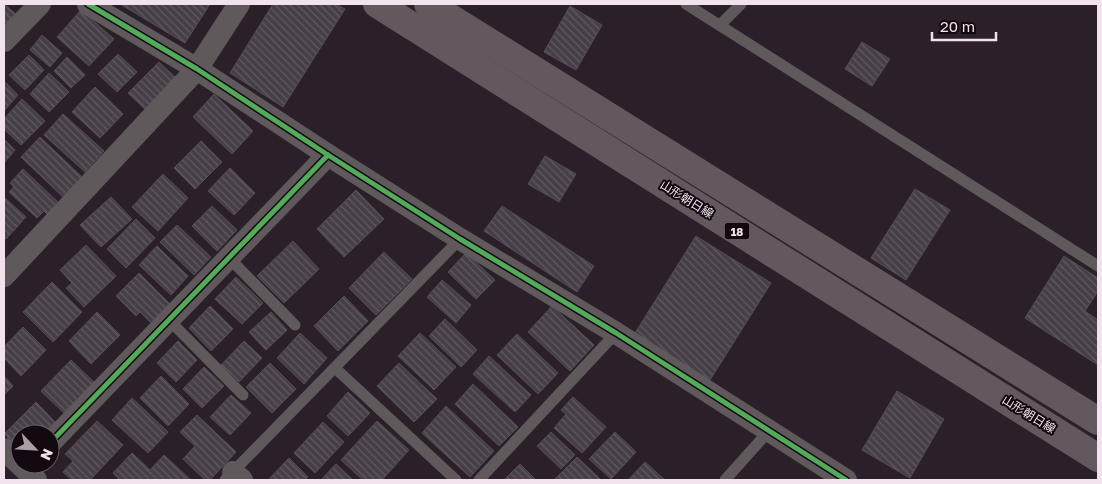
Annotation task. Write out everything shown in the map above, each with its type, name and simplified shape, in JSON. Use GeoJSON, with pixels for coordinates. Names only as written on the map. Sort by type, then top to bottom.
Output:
{"type":"FeatureCollection","features":[{"type":"Feature","properties":{"kind":"main road","name":"山形朝日線"},"geometry":{"type":"LineString","coordinates":[[376,4],[1098,458]]}},
{"type":"Feature","properties":{"kind":"main road","name":"18"},"geometry":{"type":"LineString","coordinates":[[428,4],[1098,421]]}},
{"type":"Feature","properties":{"kind":"street"},"geometry":{"type":"LineString","coordinates":[[4,41],[40,4]]}},
{"type":"Feature","properties":{"kind":"street"},"geometry":{"type":"LineString","coordinates":[[88,4],[198,69],[460,239],[616,333],[768,432],[846,480]]}},
{"type":"Feature","properties":{"kind":"street"},"geometry":{"type":"LineString","coordinates":[[4,276],[198,69],[239,4]]}},
{"type":"Feature","properties":{"kind":"street"},"geometry":{"type":"LineString","coordinates":[[60,434],[328,155]]}},
{"type":"Feature","properties":{"kind":"lane"},"geometry":{"type":"LineString","coordinates":[[686,4],[1098,266]]}},
{"type":"Feature","properties":{"kind":"lane"},"geometry":{"type":"LineString","coordinates":[[720,25],[741,4]]}},
{"type":"Feature","properties":{"kind":"lane"},"geometry":{"type":"LineString","coordinates":[[233,478],[335,368],[460,239]]}},
{"type":"Feature","properties":{"kind":"lane"},"geometry":{"type":"LineString","coordinates":[[229,258],[294,325]]}},
{"type":"Feature","properties":{"kind":"lane"},"geometry":{"type":"LineString","coordinates":[[169,320],[243,395]]}},
{"type":"Feature","properties":{"kind":"lane"},"geometry":{"type":"LineString","coordinates":[[479,480],[616,333]]}},
{"type":"Feature","properties":{"kind":"lane"},"geometry":{"type":"LineString","coordinates":[[335,368],[456,480]]}},
{"type":"Feature","properties":{"kind":"lane"},"geometry":{"type":"LineString","coordinates":[[725,480],[768,432]]}},
{"type":"Feature","properties":{"kind":"building"},"geometry":{"type":"Polygon","coordinates":[[[4,4],[17,15],[4,29],[4,4]]]}},
{"type":"Feature","properties":{"kind":"building"},"geometry":{"type":"Polygon","coordinates":[[[120,4],[210,4],[185,43],[120,4]]]}},
{"type":"Feature","properties":{"kind":"building"},"geometry":{"type":"Polygon","coordinates":[[[273,4],[336,4],[345,9],[283,107],[230,73],[273,4]]]}},
{"type":"Feature","properties":{"kind":"building"},"geometry":{"type":"Polygon","coordinates":[[[570,6],[602,25],[576,70],[544,52],[570,6]]]}},
{"type":"Feature","properties":{"kind":"building"},"geometry":{"type":"Polygon","coordinates":[[[81,10],[114,39],[89,66],[57,37],[81,10]]]}},
{"type":"Feature","properties":{"kind":"building"},"geometry":{"type":"Polygon","coordinates":[[[42,35],[62,53],[50,67],[30,50],[42,35]]]}},
{"type":"Feature","properties":{"kind":"building"},"geometry":{"type":"Polygon","coordinates":[[[862,42],[890,59],[872,86],[845,69],[862,42]]]}},
{"type":"Feature","properties":{"kind":"building"},"geometry":{"type":"Polygon","coordinates":[[[118,54],[137,72],[117,92],[98,74],[118,54]]]}},
{"type":"Feature","properties":{"kind":"building"},"geometry":{"type":"Polygon","coordinates":[[[29,55],[44,70],[25,90],[9,75],[29,55]]]}},
{"type":"Feature","properties":{"kind":"building"},"geometry":{"type":"Polygon","coordinates":[[[67,57],[85,75],[71,88],[54,71],[67,57]]]}},
{"type":"Feature","properties":{"kind":"building"},"geometry":{"type":"Polygon","coordinates":[[[159,62],[179,81],[148,112],[128,93],[159,62]]]}},
{"type":"Feature","properties":{"kind":"building"},"geometry":{"type":"Polygon","coordinates":[[[49,73],[69,92],[49,112],[30,94],[49,73]]]}},
{"type":"Feature","properties":{"kind":"building"},"geometry":{"type":"Polygon","coordinates":[[[4,81],[18,95],[4,111],[4,81]]]}},
{"type":"Feature","properties":{"kind":"building"},"geometry":{"type":"Polygon","coordinates":[[[95,87],[123,114],[100,138],[72,112],[95,87]]]}},
{"type":"Feature","properties":{"kind":"building"},"geometry":{"type":"Polygon","coordinates":[[[214,94],[253,131],[232,154],[193,117],[214,94]]]}},
{"type":"Feature","properties":{"kind":"building"},"geometry":{"type":"Polygon","coordinates":[[[22,99],[45,121],[21,145],[4,129],[4,119],[22,99]]]}},
{"type":"Feature","properties":{"kind":"building"},"geometry":{"type":"Polygon","coordinates":[[[63,114],[104,151],[85,172],[44,135],[63,114]]]}},
{"type":"Feature","properties":{"kind":"building"},"geometry":{"type":"Polygon","coordinates":[[[40,137],[83,178],[64,198],[21,157],[40,137]]]}},
{"type":"Feature","properties":{"kind":"building"},"geometry":{"type":"Polygon","coordinates":[[[4,139],[15,150],[4,163],[4,139]]]}},
{"type":"Feature","properties":{"kind":"building"},"geometry":{"type":"Polygon","coordinates":[[[201,141],[222,162],[195,189],[174,168],[201,141]]]}},
{"type":"Feature","properties":{"kind":"building"},"geometry":{"type":"Polygon","coordinates":[[[545,156],[576,174],[559,202],[528,184],[545,156]]]}},
{"type":"Feature","properties":{"kind":"building"},"geometry":{"type":"Polygon","coordinates":[[[230,168],[255,193],[234,215],[208,191],[230,168]]]}},
{"type":"Feature","properties":{"kind":"building"},"geometry":{"type":"Polygon","coordinates":[[[23,169],[59,203],[48,215],[44,211],[37,218],[9,192],[14,187],[10,183],[23,169]]]}},
{"type":"Feature","properties":{"kind":"building"},"geometry":{"type":"Polygon","coordinates":[[[163,174],[188,198],[158,231],[132,207],[163,174]]]}},
{"type":"Feature","properties":{"kind":"building"},"geometry":{"type":"Polygon","coordinates":[[[915,189],[950,210],[906,280],[871,258],[915,189]]]}},
{"type":"Feature","properties":{"kind":"building"},"geometry":{"type":"Polygon","coordinates":[[[356,190],[384,219],[344,257],[317,229],[356,190]]]}},
{"type":"Feature","properties":{"kind":"building"},"geometry":{"type":"Polygon","coordinates":[[[4,197],[26,217],[6,239],[4,237],[4,197]]]}},
{"type":"Feature","properties":{"kind":"building"},"geometry":{"type":"Polygon","coordinates":[[[111,197],[132,219],[101,247],[80,225],[111,197]]]}},
{"type":"Feature","properties":{"kind":"building"},"geometry":{"type":"Polygon","coordinates":[[[212,206],[237,230],[217,251],[192,226],[212,206]]]}},
{"type":"Feature","properties":{"kind":"building"},"geometry":{"type":"Polygon","coordinates":[[[502,206],[594,266],[577,292],[484,231],[502,206]]]}},
{"type":"Feature","properties":{"kind":"building"},"geometry":{"type":"Polygon","coordinates":[[[136,219],[155,238],[126,268],[107,249],[136,219]]]}},
{"type":"Feature","properties":{"kind":"building"},"geometry":{"type":"Polygon","coordinates":[[[177,225],[211,257],[194,275],[160,242],[177,225]]]}},
{"type":"Feature","properties":{"kind":"building"},"geometry":{"type":"Polygon","coordinates":[[[696,236],[771,283],[710,380],[635,333],[696,236]]]}},
{"type":"Feature","properties":{"kind":"building"},"geometry":{"type":"Polygon","coordinates":[[[293,241],[319,269],[284,303],[257,276],[293,241]]]}},
{"type":"Feature","properties":{"kind":"building"},"geometry":{"type":"Polygon","coordinates":[[[86,245],[116,276],[84,307],[66,288],[72,283],[60,270],[86,245]]]}},
{"type":"Feature","properties":{"kind":"building"},"geometry":{"type":"Polygon","coordinates":[[[157,246],[188,276],[171,295],[139,265],[157,246]]]}},
{"type":"Feature","properties":{"kind":"building"},"geometry":{"type":"Polygon","coordinates":[[[384,252],[412,279],[376,315],[349,288],[384,252]]]}},
{"type":"Feature","properties":{"kind":"building"},"geometry":{"type":"Polygon","coordinates":[[[466,253],[495,280],[476,299],[448,272],[466,253]]]}},
{"type":"Feature","properties":{"kind":"building"},"geometry":{"type":"Polygon","coordinates":[[[1064,256],[1098,278],[1098,291],[1085,311],[1098,320],[1098,365],[1025,318],[1064,256]]]}},
{"type":"Feature","properties":{"kind":"building"},"geometry":{"type":"Polygon","coordinates":[[[139,273],[171,305],[152,324],[140,312],[136,316],[116,296],[139,273]]]}},
{"type":"Feature","properties":{"kind":"building"},"geometry":{"type":"Polygon","coordinates":[[[236,277],[263,303],[242,324],[215,299],[236,277]]]}},
{"type":"Feature","properties":{"kind":"building"},"geometry":{"type":"Polygon","coordinates":[[[442,280],[471,305],[456,323],[427,297],[442,280]]]}},
{"type":"Feature","properties":{"kind":"building"},"geometry":{"type":"Polygon","coordinates":[[[52,282],[82,312],[53,342],[23,312],[52,282]]]}},
{"type":"Feature","properties":{"kind":"building"},"geometry":{"type":"Polygon","coordinates":[[[344,296],[368,321],[338,351],[314,326],[344,296]]]}},
{"type":"Feature","properties":{"kind":"building"},"geometry":{"type":"Polygon","coordinates":[[[210,306],[233,329],[211,351],[189,328],[210,306]]]}},
{"type":"Feature","properties":{"kind":"building"},"geometry":{"type":"Polygon","coordinates":[[[552,306],[594,345],[570,371],[528,332],[552,306]]]}},
{"type":"Feature","properties":{"kind":"building"},"geometry":{"type":"Polygon","coordinates":[[[97,312],[120,335],[91,364],[69,341],[97,312]]]}},
{"type":"Feature","properties":{"kind":"building"},"geometry":{"type":"Polygon","coordinates":[[[271,312],[287,330],[266,350],[249,332],[271,312]]]}},
{"type":"Feature","properties":{"kind":"building"},"geometry":{"type":"Polygon","coordinates":[[[445,319],[477,350],[461,367],[429,336],[445,319]]]}},
{"type":"Feature","properties":{"kind":"building"},"geometry":{"type":"Polygon","coordinates":[[[23,327],[46,350],[21,376],[4,358],[4,347],[23,327]]]}},
{"type":"Feature","properties":{"kind":"building"},"geometry":{"type":"Polygon","coordinates":[[[300,333],[327,358],[304,384],[277,358],[300,333]]]}},
{"type":"Feature","properties":{"kind":"building"},"geometry":{"type":"Polygon","coordinates":[[[420,333],[456,367],[434,390],[398,356],[420,333]]]}},
{"type":"Feature","properties":{"kind":"building"},"geometry":{"type":"Polygon","coordinates":[[[517,334],[558,373],[538,394],[497,355],[517,334]]]}},
{"type":"Feature","properties":{"kind":"building"},"geometry":{"type":"Polygon","coordinates":[[[178,341],[197,360],[176,382],[157,363],[178,341]]]}},
{"type":"Feature","properties":{"kind":"building"},"geometry":{"type":"Polygon","coordinates":[[[244,341],[262,358],[239,382],[221,365],[244,341]]]}},
{"type":"Feature","properties":{"kind":"building"},"geometry":{"type":"Polygon","coordinates":[[[489,356],[531,395],[515,412],[473,374],[489,356]]]}},
{"type":"Feature","properties":{"kind":"building"},"geometry":{"type":"Polygon","coordinates":[[[71,360],[96,384],[66,415],[41,391],[71,360]]]}},
{"type":"Feature","properties":{"kind":"building"},"geometry":{"type":"Polygon","coordinates":[[[270,363],[296,389],[272,413],[246,387],[270,363]]]}},
{"type":"Feature","properties":{"kind":"building"},"geometry":{"type":"Polygon","coordinates":[[[399,363],[437,399],[414,422],[377,386],[399,363]]]}},
{"type":"Feature","properties":{"kind":"building"},"geometry":{"type":"Polygon","coordinates":[[[204,367],[224,386],[202,408],[183,389],[204,367]]]}},
{"type":"Feature","properties":{"kind":"building"},"geometry":{"type":"Polygon","coordinates":[[[4,376],[13,386],[4,395],[4,376]]]}},
{"type":"Feature","properties":{"kind":"building"},"geometry":{"type":"Polygon","coordinates":[[[161,376],[189,404],[168,426],[140,398],[161,376]]]}},
{"type":"Feature","properties":{"kind":"building"},"geometry":{"type":"Polygon","coordinates":[[[473,384],[518,427],[499,446],[455,404],[473,384]]]}},
{"type":"Feature","properties":{"kind":"building"},"geometry":{"type":"Polygon","coordinates":[[[897,391],[944,419],[910,478],[862,450],[897,391]]]}},
{"type":"Feature","properties":{"kind":"building"},"geometry":{"type":"Polygon","coordinates":[[[348,392],[370,413],[348,436],[327,416],[348,392]]]}},
{"type":"Feature","properties":{"kind":"building"},"geometry":{"type":"Polygon","coordinates":[[[231,395],[251,413],[230,435],[210,417],[231,395]]]}},
{"type":"Feature","properties":{"kind":"building"},"geometry":{"type":"Polygon","coordinates":[[[573,397],[606,427],[582,453],[554,428],[566,414],[561,410],[573,397]]]}},
{"type":"Feature","properties":{"kind":"building"},"geometry":{"type":"Polygon","coordinates":[[[132,398],[168,432],[148,453],[112,420],[132,398]]]}},
{"type":"Feature","properties":{"kind":"building"},"geometry":{"type":"Polygon","coordinates":[[[36,402],[57,424],[14,424],[36,402]]]}},
{"type":"Feature","properties":{"kind":"building"},"geometry":{"type":"Polygon","coordinates":[[[446,406],[494,451],[470,477],[422,433],[446,406]]]}},
{"type":"Feature","properties":{"kind":"building"},"geometry":{"type":"Polygon","coordinates":[[[197,415],[236,452],[210,480],[205,480],[183,459],[195,446],[180,432],[197,415]]]}},
{"type":"Feature","properties":{"kind":"building"},"geometry":{"type":"Polygon","coordinates":[[[97,421],[123,445],[90,480],[72,480],[63,472],[73,461],[65,454],[97,421]]]}},
{"type":"Feature","properties":{"kind":"building"},"geometry":{"type":"Polygon","coordinates":[[[377,421],[409,450],[382,480],[363,480],[341,460],[377,421]]]}},
{"type":"Feature","properties":{"kind":"building"},"geometry":{"type":"Polygon","coordinates":[[[323,422],[344,442],[315,473],[294,453],[323,422]]]}},
{"type":"Feature","properties":{"kind":"building"},"geometry":{"type":"Polygon","coordinates":[[[10,428],[10,440],[4,434],[10,428]]]}},
{"type":"Feature","properties":{"kind":"building"},"geometry":{"type":"Polygon","coordinates":[[[551,432],[575,455],[561,469],[537,446],[551,432]]]}},
{"type":"Feature","properties":{"kind":"building"},"geometry":{"type":"Polygon","coordinates":[[[615,432],[636,452],[611,479],[589,459],[615,432]]]}},
{"type":"Feature","properties":{"kind":"building"},"geometry":{"type":"Polygon","coordinates":[[[132,453],[150,470],[164,455],[191,480],[120,480],[113,473],[132,453]]]}},
{"type":"Feature","properties":{"kind":"building"},"geometry":{"type":"Polygon","coordinates":[[[577,457],[600,479],[554,480],[577,457]]]}},
{"type":"Feature","properties":{"kind":"building"},"geometry":{"type":"Polygon","coordinates":[[[289,458],[308,477],[305,480],[268,480],[289,458]]]}},
{"type":"Feature","properties":{"kind":"building"},"geometry":{"type":"Polygon","coordinates":[[[645,462],[665,480],[629,479],[645,462]]]}},
{"type":"Feature","properties":{"kind":"building"},"geometry":{"type":"Polygon","coordinates":[[[336,464],[353,480],[321,480],[336,464]]]}},
{"type":"Feature","properties":{"kind":"building"},"geometry":{"type":"Polygon","coordinates":[[[520,464],[536,480],[504,480],[520,464]]]}},
{"type":"Feature","properties":{"kind":"cycle path"},"geometry":{"type":"LineString","coordinates":[[88,4],[197,69],[460,239],[616,333],[846,480]]}},
{"type":"Feature","properties":{"kind":"cycle path"},"geometry":{"type":"LineString","coordinates":[[60,433],[328,155]]}}]}
